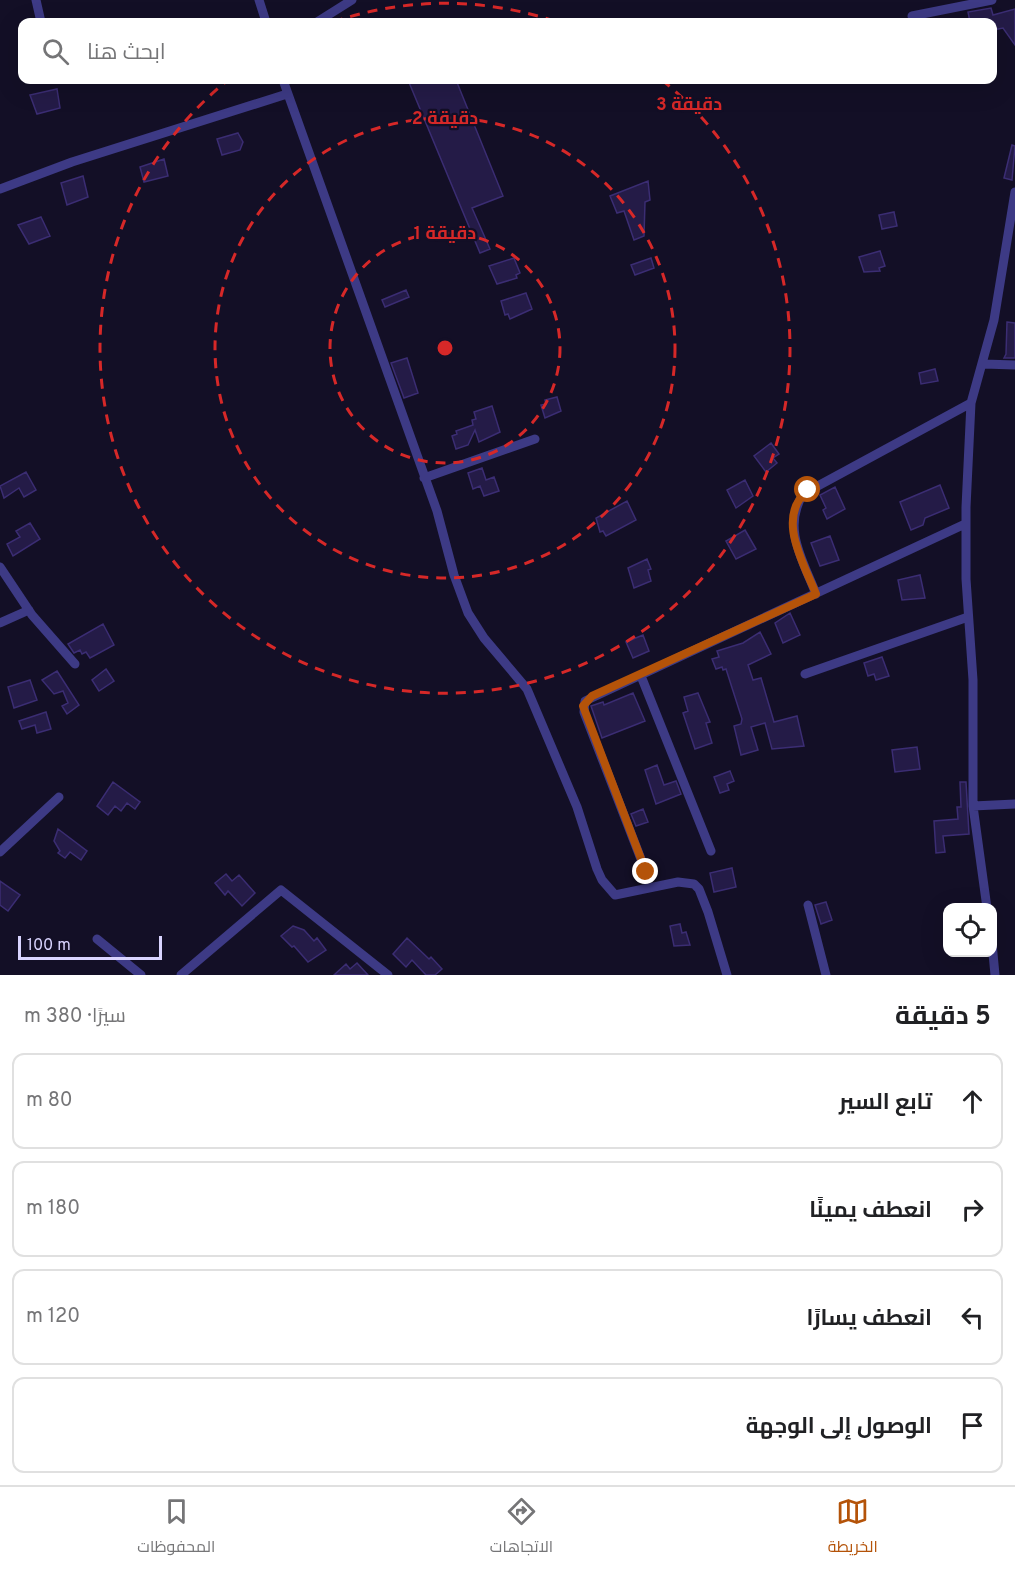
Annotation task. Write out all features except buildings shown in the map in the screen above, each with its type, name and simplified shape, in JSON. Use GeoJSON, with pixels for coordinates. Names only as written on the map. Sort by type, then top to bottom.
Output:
{"type":"FeatureCollection","features":[{"type":"Feature","properties":{"kind":"street"},"geometry":{"type":"LineString","coordinates":[[36,0],[41,18]]}},
{"type":"Feature","properties":{"kind":"street"},"geometry":{"type":"LineString","coordinates":[[259,0],[265,18]]}},
{"type":"Feature","properties":{"kind":"street"},"geometry":{"type":"LineString","coordinates":[[323,18],[352,0]]}},
{"type":"Feature","properties":{"kind":"street"},"geometry":{"type":"LineString","coordinates":[[912,16],[992,0]]}},
{"type":"Feature","properties":{"kind":"street"},"geometry":{"type":"LineString","coordinates":[[284,84],[424,478],[468,613],[484,638],[527,689],[577,807],[602,880],[615,895],[678,882],[694,884],[699,889],[708,912],[727,975]]}},
{"type":"Feature","properties":{"kind":"street"},"geometry":{"type":"LineString","coordinates":[[0,189],[72,162],[287,94]]}},
{"type":"Feature","properties":{"kind":"street"},"geometry":{"type":"LineString","coordinates":[[986,903],[973,806],[974,680],[968,617],[965,524],[971,403],[984,364],[1011,240],[1015,192]]}},
{"type":"Feature","properties":{"kind":"street"},"geometry":{"type":"LineString","coordinates":[[984,364],[1015,366]]}},
{"type":"Feature","properties":{"kind":"street"},"geometry":{"type":"LineString","coordinates":[[816,594],[792,530],[793,516],[803,494],[950,412],[971,403]]}},
{"type":"Feature","properties":{"kind":"street"},"geometry":{"type":"LineString","coordinates":[[424,478],[535,439]]}},
{"type":"Feature","properties":{"kind":"street"},"geometry":{"type":"LineString","coordinates":[[646,872],[583,706],[592,696],[641,676],[965,524]]}},
{"type":"Feature","properties":{"kind":"street"},"geometry":{"type":"LineString","coordinates":[[0,567],[29,610],[75,664]]}},
{"type":"Feature","properties":{"kind":"street"},"geometry":{"type":"LineString","coordinates":[[0,624],[29,610]]}},
{"type":"Feature","properties":{"kind":"street"},"geometry":{"type":"LineString","coordinates":[[805,674],[968,617]]}},
{"type":"Feature","properties":{"kind":"street"},"geometry":{"type":"LineString","coordinates":[[641,676],[711,851]]}},
{"type":"Feature","properties":{"kind":"street"},"geometry":{"type":"LineString","coordinates":[[0,852],[59,797]]}},
{"type":"Feature","properties":{"kind":"street"},"geometry":{"type":"LineString","coordinates":[[973,806],[1015,804]]}},
{"type":"Feature","properties":{"kind":"street"},"geometry":{"type":"LineString","coordinates":[[182,975],[281,890],[388,975]]}},
{"type":"Feature","properties":{"kind":"street"},"geometry":{"type":"LineString","coordinates":[[808,905],[826,975]]}},
{"type":"Feature","properties":{"kind":"street"},"geometry":{"type":"LineString","coordinates":[[98,939],[141,975]]}},
{"type":"Feature","properties":{"kind":"street"},"geometry":{"type":"LineString","coordinates":[[994,957],[995,975]]}},
{"type":"Feature","properties":{"kind":"route"},"geometry":{"type":"LineString","coordinates":[[646,872],[584,712],[585,701],[816,594],[792,530],[793,516],[803,494],[808,490]]}}]}
